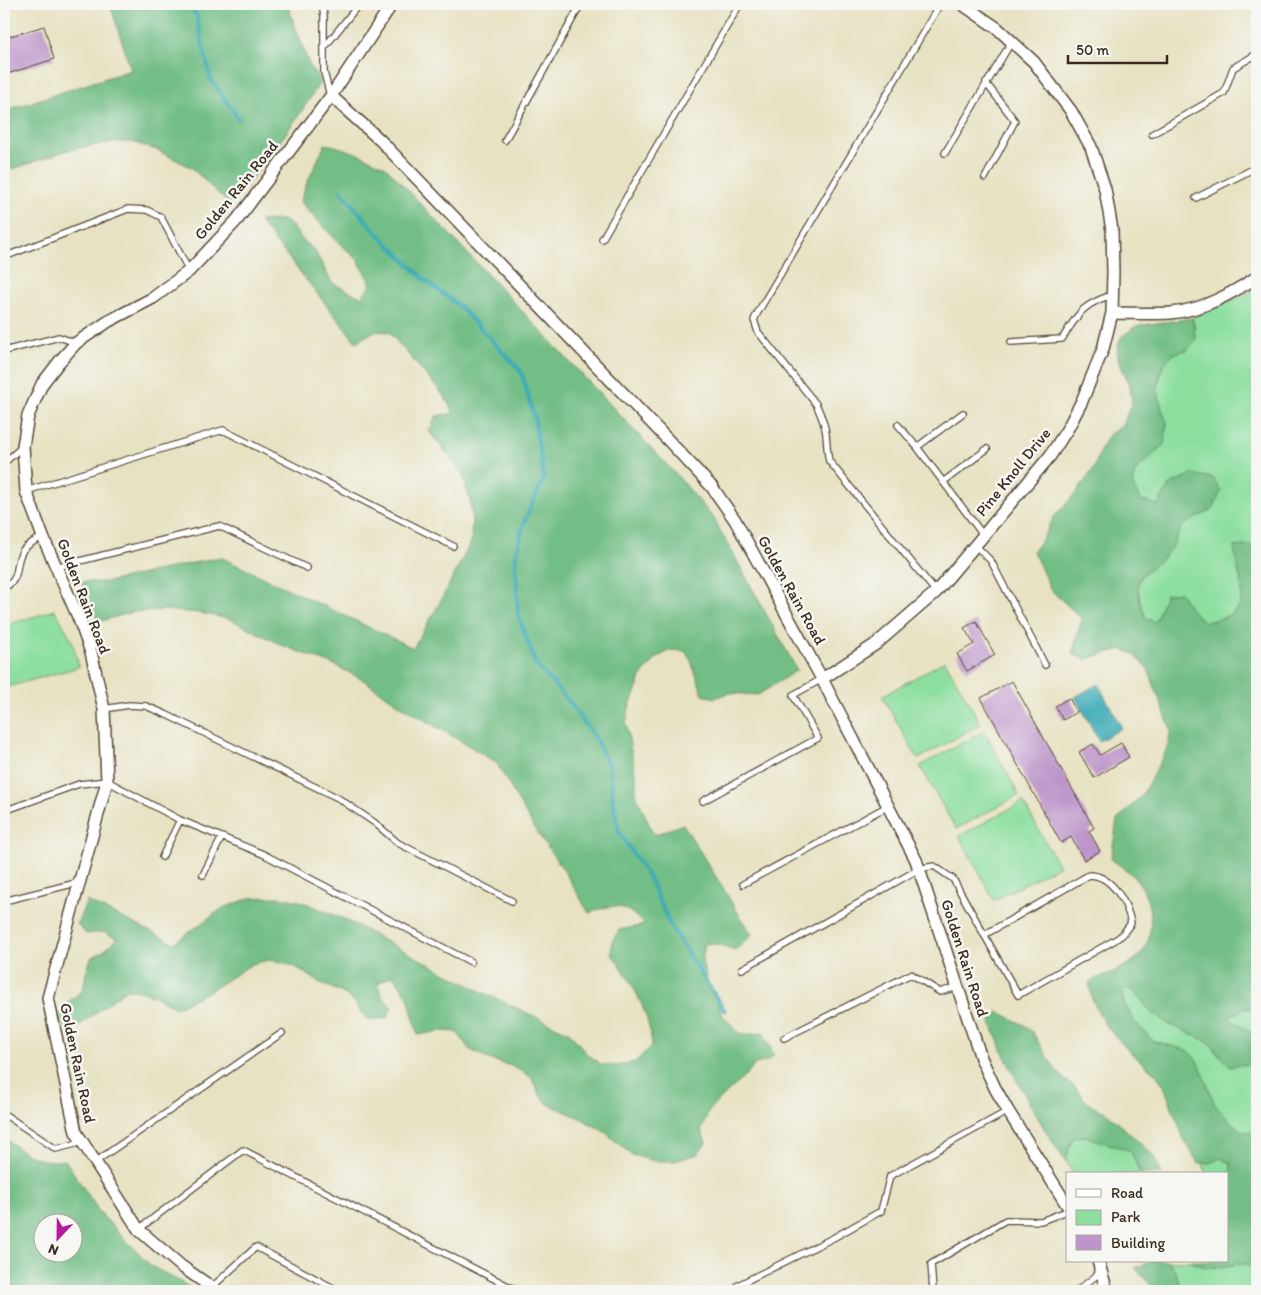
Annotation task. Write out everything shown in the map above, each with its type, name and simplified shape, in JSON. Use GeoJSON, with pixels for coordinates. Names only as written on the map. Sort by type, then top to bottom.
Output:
{"type":"FeatureCollection","features":[{"type":"Feature","properties":{"kind":"street","name":"Golden Rain Road"},"geometry":{"type":"LineString","coordinates":[[214,1290],[138,1230],[76,1132],[48,998],[107,780],[104,709],[90,652],[79,619],[43,536],[26,491],[23,446],[28,416],[42,384],[76,343],[109,320],[153,298],[189,271],[237,220],[330,96],[392,4]]}},
{"type":"Feature","properties":{"kind":"street","name":"Pine Knoll Drive"},"geometry":{"type":"LineString","coordinates":[[822,679],[876,644],[936,592],[1050,456],[1082,401],[1103,349],[1112,313],[1112,230],[1105,189],[1091,147],[1071,111],[1034,62],[997,28],[962,4]]}},
{"type":"Feature","properties":{"kind":"street","name":"Golden Rain Road"},"geometry":{"type":"LineString","coordinates":[[330,96],[380,140],[712,487],[735,520],[822,679],[919,869],[981,1058],[1008,1111],[1066,1203]]}},
{"type":"Feature","properties":{"kind":"street"},"geometry":{"type":"LineString","coordinates":[[1112,313],[1171,313],[1188,310],[1231,294],[1257,277]]}},
{"type":"Feature","properties":{"kind":"street"},"geometry":{"type":"LineString","coordinates":[[1100,1266],[1107,1291]]}},
{"type":"Feature","properties":{"kind":"lane"},"geometry":{"type":"LineString","coordinates":[[322,4],[324,16],[324,72],[330,96]]}},
{"type":"Feature","properties":{"kind":"lane"},"geometry":{"type":"LineString","coordinates":[[324,48],[359,4]]}},
{"type":"Feature","properties":{"kind":"lane"},"geometry":{"type":"LineString","coordinates":[[505,140],[581,4]]}},
{"type":"Feature","properties":{"kind":"lane"},"geometry":{"type":"LineString","coordinates":[[602,240],[740,4]]}},
{"type":"Feature","properties":{"kind":"lane"},"geometry":{"type":"LineString","coordinates":[[936,592],[829,461],[826,450],[826,433],[816,404],[758,332],[754,320],[940,4]]}},
{"type":"Feature","properties":{"kind":"lane"},"geometry":{"type":"LineString","coordinates":[[945,153],[1012,41]]}},
{"type":"Feature","properties":{"kind":"lane"},"geometry":{"type":"LineString","coordinates":[[1152,134],[1224,93],[1233,68],[1257,54]]}},
{"type":"Feature","properties":{"kind":"lane"},"geometry":{"type":"LineString","coordinates":[[984,178],[1015,121],[986,82]]}},
{"type":"Feature","properties":{"kind":"lane"},"geometry":{"type":"LineString","coordinates":[[1196,198],[1257,167]]}},
{"type":"Feature","properties":{"kind":"lane"},"geometry":{"type":"LineString","coordinates":[[4,257],[128,209],[147,210],[161,217],[189,271]]}},
{"type":"Feature","properties":{"kind":"lane"},"geometry":{"type":"LineString","coordinates":[[1011,342],[1062,339],[1077,316],[1088,304],[1112,295]]}},
{"type":"Feature","properties":{"kind":"lane"},"geometry":{"type":"LineString","coordinates":[[4,351],[59,336],[76,343]]}},
{"type":"Feature","properties":{"kind":"lane"},"geometry":{"type":"LineString","coordinates":[[917,447],[963,413]]}},
{"type":"Feature","properties":{"kind":"lane"},"geometry":{"type":"LineString","coordinates":[[898,424],[983,535]]}},
{"type":"Feature","properties":{"kind":"lane"},"geometry":{"type":"LineString","coordinates":[[26,491],[223,430],[453,546]]}},
{"type":"Feature","properties":{"kind":"lane"},"geometry":{"type":"LineString","coordinates":[[4,463],[23,446]]}},
{"type":"Feature","properties":{"kind":"lane"},"geometry":{"type":"LineString","coordinates":[[943,482],[987,450]]}},
{"type":"Feature","properties":{"kind":"lane"},"geometry":{"type":"LineString","coordinates":[[56,567],[219,526],[307,568]]}},
{"type":"Feature","properties":{"kind":"lane"},"geometry":{"type":"LineString","coordinates":[[4,588],[12,583],[16,576],[23,551],[43,536]]}},
{"type":"Feature","properties":{"kind":"lane"},"geometry":{"type":"LineString","coordinates":[[976,545],[991,561],[1045,665]]}},
{"type":"Feature","properties":{"kind":"lane"},"geometry":{"type":"LineString","coordinates":[[703,801],[818,738],[793,695],[822,679]]}},
{"type":"Feature","properties":{"kind":"lane"},"geometry":{"type":"LineString","coordinates":[[104,709],[129,705],[146,706],[165,714],[338,798],[375,823],[398,844],[512,901]]}},
{"type":"Feature","properties":{"kind":"lane"},"geometry":{"type":"LineString","coordinates":[[4,811],[79,784],[107,780],[180,820],[263,854],[471,962]]}},
{"type":"Feature","properties":{"kind":"lane"},"geometry":{"type":"LineString","coordinates":[[743,884],[888,806]]}},
{"type":"Feature","properties":{"kind":"lane"},"geometry":{"type":"LineString","coordinates":[[162,857],[180,820]]}},
{"type":"Feature","properties":{"kind":"lane"},"geometry":{"type":"LineString","coordinates":[[202,875],[222,838]]}},
{"type":"Feature","properties":{"kind":"lane"},"geometry":{"type":"LineString","coordinates":[[742,969],[919,869],[934,866],[953,879],[984,935],[1018,995],[1115,940],[1122,935],[1131,923],[1129,914],[1113,887],[1104,878],[1089,875],[984,935]]}},
{"type":"Feature","properties":{"kind":"lane"},"geometry":{"type":"LineString","coordinates":[[4,901],[80,882]]}},
{"type":"Feature","properties":{"kind":"lane"},"geometry":{"type":"LineString","coordinates":[[784,1038],[911,974],[940,992],[958,987]]}},
{"type":"Feature","properties":{"kind":"lane"},"geometry":{"type":"LineString","coordinates":[[95,1162],[282,1033]]}},
{"type":"Feature","properties":{"kind":"lane"},"geometry":{"type":"LineString","coordinates":[[738,1285],[881,1211],[890,1176],[1008,1111]]}},
{"type":"Feature","properties":{"kind":"lane"},"geometry":{"type":"LineString","coordinates":[[4,1114],[56,1149],[83,1142]]}},
{"type":"Feature","properties":{"kind":"lane"},"geometry":{"type":"LineString","coordinates":[[138,1230],[243,1150],[518,1291]]}},
{"type":"Feature","properties":{"kind":"lane"},"geometry":{"type":"LineString","coordinates":[[933,1291],[931,1264],[1006,1220],[1041,1221],[1066,1211]]}},
{"type":"Feature","properties":{"kind":"lane"},"geometry":{"type":"LineString","coordinates":[[214,1290],[256,1247],[339,1291]]}},
{"type":"Feature","properties":{"kind":"lane"},"geometry":{"type":"LineString","coordinates":[[1077,1291],[1100,1266]]}},
{"type":"Feature","properties":{"kind":"green space"},"geometry":{"type":"Polygon","coordinates":[[[110,4],[287,4],[310,67],[321,81],[278,144],[230,205],[192,168],[157,150],[132,142],[112,142],[68,150],[4,172],[4,111],[131,70],[110,4]]]}},
{"type":"Feature","properties":{"kind":"green space"},"geometry":{"type":"Polygon","coordinates":[[[325,144],[349,150],[386,167],[685,484],[714,519],[797,670],[758,695],[729,693],[715,698],[703,695],[691,661],[685,651],[671,650],[658,657],[643,673],[629,708],[626,723],[636,777],[636,795],[654,835],[683,824],[752,935],[735,950],[721,945],[705,943],[702,961],[708,983],[723,1016],[741,1035],[763,1033],[774,1055],[768,1061],[755,1064],[710,1109],[701,1130],[706,1143],[698,1154],[675,1161],[654,1161],[632,1155],[605,1132],[580,1118],[548,1104],[540,1095],[531,1077],[514,1067],[486,1058],[469,1049],[457,1032],[441,1031],[418,1035],[408,997],[393,975],[378,983],[382,996],[392,1008],[387,1018],[367,1020],[346,995],[286,963],[268,960],[252,964],[211,990],[175,1008],[152,995],[126,989],[74,1030],[64,1028],[59,1018],[64,1006],[83,990],[91,958],[105,950],[117,939],[105,932],[86,934],[77,924],[87,901],[174,943],[223,908],[250,898],[279,897],[300,901],[342,918],[480,991],[570,1033],[587,1054],[600,1064],[618,1066],[635,1062],[652,1045],[647,1020],[638,996],[611,953],[613,940],[619,930],[645,925],[631,913],[620,907],[607,907],[589,913],[563,869],[534,828],[496,762],[401,706],[365,681],[335,665],[284,646],[230,619],[200,613],[165,610],[132,612],[98,622],[81,582],[108,582],[220,557],[413,648],[438,606],[471,542],[472,516],[470,500],[462,473],[429,431],[436,416],[454,413],[444,396],[389,332],[375,331],[356,342],[259,221],[283,220],[292,226],[303,241],[315,251],[332,283],[361,297],[371,285],[358,260],[300,202],[325,144]]]}},
{"type":"Feature","properties":{"kind":"green space"},"geometry":{"type":"Polygon","coordinates":[[[1257,286],[1257,557],[1255,555],[1237,567],[1241,579],[1242,598],[1234,612],[1217,620],[1204,622],[1190,609],[1180,592],[1166,595],[1155,622],[1146,618],[1140,602],[1138,586],[1141,576],[1173,545],[1182,525],[1193,519],[1170,485],[1159,505],[1141,501],[1132,486],[1135,471],[1164,445],[1167,423],[1157,388],[1163,365],[1175,353],[1187,350],[1195,328],[1192,318],[1248,293],[1257,286]]]}},
{"type":"Feature","properties":{"kind":"green space"},"geometry":{"type":"Polygon","coordinates":[[[1192,318],[1196,339],[1187,350],[1175,353],[1163,365],[1157,388],[1167,423],[1164,445],[1135,471],[1133,486],[1141,501],[1158,505],[1170,485],[1191,474],[1213,478],[1221,491],[1213,509],[1183,525],[1165,556],[1141,576],[1138,587],[1140,602],[1146,618],[1155,622],[1166,594],[1180,592],[1190,609],[1204,622],[1233,613],[1239,605],[1242,596],[1242,586],[1234,547],[1251,545],[1257,557],[1257,1011],[1245,1008],[1228,1018],[1254,1034],[1257,1050],[1252,1064],[1230,1066],[1209,1042],[1169,1024],[1150,1011],[1132,989],[1121,990],[1124,1003],[1134,1021],[1153,1041],[1189,1051],[1199,1063],[1215,1105],[1230,1122],[1244,1132],[1257,1133],[1257,1266],[1240,1264],[1206,1267],[1192,1262],[1228,1262],[1228,1187],[1231,1164],[1221,1158],[1209,1163],[1198,1163],[1184,1139],[1164,1086],[1156,1074],[1129,1051],[1105,1025],[1092,999],[1089,982],[1132,962],[1144,950],[1148,941],[1150,918],[1146,896],[1136,879],[1111,859],[1117,820],[1142,795],[1167,749],[1171,730],[1148,669],[1134,654],[1121,649],[1086,659],[1072,654],[1082,619],[1051,590],[1033,551],[1043,538],[1054,517],[1077,492],[1094,468],[1102,446],[1109,435],[1123,425],[1132,402],[1130,385],[1119,362],[1117,350],[1121,337],[1136,326],[1192,318]]]}},
{"type":"Feature","properties":{"kind":"green space"},"geometry":{"type":"Polygon","coordinates":[[[55,610],[72,641],[79,667],[4,688],[4,626],[55,610]]]}},
{"type":"Feature","properties":{"kind":"green space"},"geometry":{"type":"Polygon","coordinates":[[[945,661],[981,724],[918,759],[882,696],[945,661]]]}},
{"type":"Feature","properties":{"kind":"green space"},"geometry":{"type":"Polygon","coordinates":[[[984,731],[1019,795],[956,829],[920,766],[984,731]]]}},
{"type":"Feature","properties":{"kind":"green space"},"geometry":{"type":"Polygon","coordinates":[[[1023,802],[1059,866],[994,900],[959,836],[1023,802]]]}},
{"type":"Feature","properties":{"kind":"green space"},"geometry":{"type":"Polygon","coordinates":[[[1132,989],[1151,1011],[1169,1024],[1209,1042],[1220,1056],[1252,1064],[1257,1050],[1257,1133],[1244,1132],[1230,1122],[1215,1105],[1199,1063],[1189,1051],[1153,1041],[1134,1021],[1124,1003],[1121,990],[1132,989]]]}},
{"type":"Feature","properties":{"kind":"green space"},"geometry":{"type":"Polygon","coordinates":[[[1245,1008],[1257,1011],[1257,1045],[1254,1034],[1227,1018],[1245,1008]]]}},
{"type":"Feature","properties":{"kind":"green space"},"geometry":{"type":"Polygon","coordinates":[[[999,1012],[1026,1026],[1033,1033],[1055,1069],[1064,1079],[1075,1087],[1093,1107],[1106,1112],[1153,1155],[1161,1172],[1139,1172],[1131,1151],[1085,1136],[1075,1137],[1070,1144],[1066,1162],[1044,1129],[1024,1093],[1005,1057],[990,1021],[999,1012]]]}},
{"type":"Feature","properties":{"kind":"green space"},"geometry":{"type":"Polygon","coordinates":[[[1085,1136],[1131,1151],[1139,1172],[1072,1172],[1066,1156],[1075,1137],[1085,1136]]]}},
{"type":"Feature","properties":{"kind":"green space"},"geometry":{"type":"Polygon","coordinates":[[[4,1138],[26,1153],[39,1159],[65,1160],[100,1213],[151,1266],[197,1291],[4,1291],[4,1138]]]}},
{"type":"Feature","properties":{"kind":"green space"},"geometry":{"type":"Polygon","coordinates":[[[1221,1158],[1231,1164],[1228,1187],[1228,1172],[1205,1172],[1203,1163],[1209,1163],[1221,1158]]]}},
{"type":"Feature","properties":{"kind":"green space"},"geometry":{"type":"Polygon","coordinates":[[[1150,1262],[1169,1262],[1175,1270],[1182,1291],[1156,1291],[1135,1268],[1150,1262]]]}},
{"type":"Feature","properties":{"kind":"green space"},"geometry":{"type":"Polygon","coordinates":[[[1169,1262],[1191,1262],[1214,1267],[1251,1264],[1257,1266],[1257,1291],[1182,1291],[1175,1270],[1169,1262]]]}},
{"type":"Feature","properties":{"kind":"water"},"geometry":{"type":"Polygon","coordinates":[[[1098,684],[1122,728],[1099,741],[1075,697],[1098,684]]]}},
{"type":"Feature","properties":{"kind":"building"},"geometry":{"type":"Polygon","coordinates":[[[44,26],[54,59],[4,75],[4,38],[44,26]]]}},
{"type":"Feature","properties":{"kind":"building"},"geometry":{"type":"Polygon","coordinates":[[[976,621],[995,655],[967,671],[957,654],[974,644],[964,628],[976,621]]]}},
{"type":"Feature","properties":{"kind":"building"},"geometry":{"type":"Polygon","coordinates":[[[1012,681],[1094,828],[1089,831],[1100,851],[1084,860],[1071,837],[1061,843],[981,698],[1012,681]]]}},
{"type":"Feature","properties":{"kind":"building"},"geometry":{"type":"Polygon","coordinates":[[[1069,698],[1077,712],[1063,720],[1055,706],[1069,698]]]}},
{"type":"Feature","properties":{"kind":"building"},"geometry":{"type":"Polygon","coordinates":[[[1121,743],[1129,757],[1094,778],[1079,752],[1093,744],[1100,755],[1121,743]]]}},
{"type":"Feature","properties":{"kind":"waterway"},"geometry":{"type":"LineString","coordinates":[[185,4],[196,14],[211,80],[239,119]]}},
{"type":"Feature","properties":{"kind":"waterway"},"geometry":{"type":"LineString","coordinates":[[340,190],[376,232],[425,280],[459,306],[521,371],[534,416],[544,478],[524,522],[516,555],[518,614],[536,665],[567,699],[597,741],[610,769],[613,801],[619,832],[649,878],[671,927],[725,1011]]}}]}
